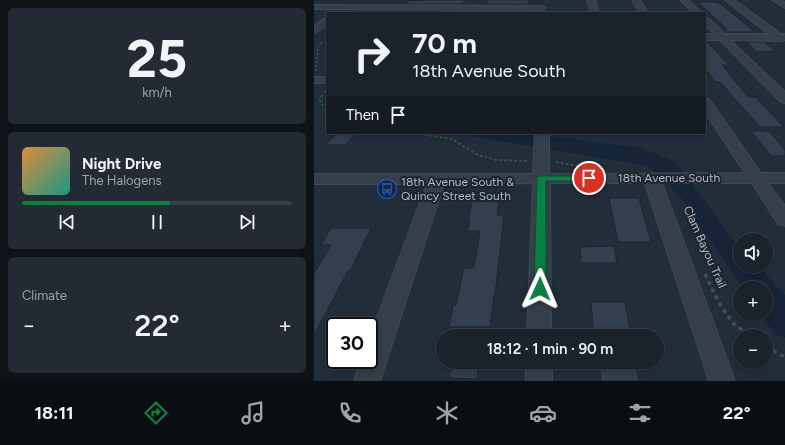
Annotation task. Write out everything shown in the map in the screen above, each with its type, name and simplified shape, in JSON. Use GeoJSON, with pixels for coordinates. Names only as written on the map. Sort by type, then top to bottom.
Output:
{"type":"FeatureCollection","features":[{"type":"Feature","properties":{"kind":"street"},"geometry":{"type":"LineString","coordinates":[[339,12],[356,0]]}},
{"type":"Feature","properties":{"kind":"street"},"geometry":{"type":"LineString","coordinates":[[591,0],[595,12]]}},
{"type":"Feature","properties":{"kind":"street"},"geometry":{"type":"LineString","coordinates":[[636,0],[643,12]]}},
{"type":"Feature","properties":{"kind":"street"},"geometry":{"type":"LineString","coordinates":[[684,0],[697,12]]}},
{"type":"Feature","properties":{"kind":"street"},"geometry":{"type":"LineString","coordinates":[[728,0],[783,38]]}},
{"type":"Feature","properties":{"kind":"street"},"geometry":{"type":"LineString","coordinates":[[776,0],[785,6]]}},
{"type":"Feature","properties":{"kind":"street"},"geometry":{"type":"LineString","coordinates":[[314,7],[542,7]]}},
{"type":"Feature","properties":{"kind":"street"},"geometry":{"type":"LineString","coordinates":[[314,20],[326,21]]}},
{"type":"Feature","properties":{"kind":"street"},"geometry":{"type":"LineString","coordinates":[[706,21],[785,99]]}},
{"type":"Feature","properties":{"kind":"street"},"geometry":{"type":"LineString","coordinates":[[319,35],[326,23]]}},
{"type":"Feature","properties":{"kind":"street"},"geometry":{"type":"LineString","coordinates":[[706,37],[783,38]]}},
{"type":"Feature","properties":{"kind":"street"},"geometry":{"type":"LineString","coordinates":[[315,77],[326,80]]}},
{"type":"Feature","properties":{"kind":"street"},"geometry":{"type":"LineString","coordinates":[[706,103],[785,220]]}},
{"type":"Feature","properties":{"kind":"street"},"geometry":{"type":"LineString","coordinates":[[539,329],[542,134]]}},
{"type":"Feature","properties":{"kind":"street","name":"18th Avenue South"},"geometry":{"type":"LineString","coordinates":[[317,183],[437,179],[542,170],[652,178],[785,178]]}},
{"type":"Feature","properties":{"kind":"street"},"geometry":{"type":"LineString","coordinates":[[652,178],[722,381]]}},
{"type":"Feature","properties":{"kind":"street"},"geometry":{"type":"LineString","coordinates":[[367,381],[437,179]]}},
{"type":"Feature","properties":{"kind":"street"},"geometry":{"type":"LineString","coordinates":[[539,369],[539,381]]}},
{"type":"Feature","properties":{"kind":"path"},"geometry":{"type":"LineString","coordinates":[[315,77],[319,35]]}},
{"type":"Feature","properties":{"kind":"path"},"geometry":{"type":"LineString","coordinates":[[326,90],[320,101],[326,111]]}},
{"type":"Feature","properties":{"kind":"path"},"geometry":{"type":"LineString","coordinates":[[422,134],[452,139],[476,154],[542,170],[580,166]]}},
{"type":"Feature","properties":{"kind":"path","name":"Clam Bayou Trail"},"geometry":{"type":"LineString","coordinates":[[702,268],[719,303],[732,322],[740,329]]}},
{"type":"Feature","properties":{"kind":"path"},"geometry":{"type":"LineString","coordinates":[[773,351],[785,357]]}},
{"type":"Feature","properties":{"kind":"water"},"geometry":{"type":"Polygon","coordinates":[[[460,134],[536,134],[535,147],[460,134]]]}},
{"type":"Feature","properties":{"kind":"water"},"geometry":{"type":"Polygon","coordinates":[[[548,136],[642,148],[676,162],[685,174],[657,174],[648,166],[549,149],[548,136]]]}},
{"type":"Feature","properties":{"kind":"water"},"geometry":{"type":"Polygon","coordinates":[[[666,183],[692,183],[733,239],[733,273],[765,273],[772,281],[738,281],[682,199],[666,183]]]}},
{"type":"Feature","properties":{"kind":"water"},"geometry":{"type":"Polygon","coordinates":[[[773,282],[785,295],[785,338],[774,334],[773,329],[771,329],[766,321],[773,321],[773,282]]]}},
{"type":"Feature","properties":{"kind":"building"},"geometry":{"type":"Polygon","coordinates":[[[465,0],[462,4],[406,4],[408,1],[465,0]]]}},
{"type":"Feature","properties":{"kind":"building"},"geometry":{"type":"Polygon","coordinates":[[[488,0],[529,0],[528,4],[486,4],[488,0]]]}},
{"type":"Feature","properties":{"kind":"building"},"geometry":{"type":"Polygon","coordinates":[[[698,2],[717,2],[755,32],[727,32],[724,29],[727,29],[698,2]]]}},
{"type":"Feature","properties":{"kind":"building"},"geometry":{"type":"Polygon","coordinates":[[[399,11],[458,11],[458,12],[398,12],[399,11]]]}},
{"type":"Feature","properties":{"kind":"building"},"geometry":{"type":"Polygon","coordinates":[[[484,11],[527,11],[527,12],[484,11]]]}},
{"type":"Feature","properties":{"kind":"building"},"geometry":{"type":"Polygon","coordinates":[[[706,42],[729,65],[722,65],[748,97],[755,97],[784,127],[760,127],[720,82],[715,82],[706,69],[706,42]]]}},
{"type":"Feature","properties":{"kind":"building"},"geometry":{"type":"Polygon","coordinates":[[[736,42],[764,42],[775,51],[757,52],[748,43],[736,42]]]}},
{"type":"Feature","properties":{"kind":"building"},"geometry":{"type":"Polygon","coordinates":[[[751,131],[769,131],[785,150],[785,156],[771,156],[751,131]]]}},
{"type":"Feature","properties":{"kind":"building"},"geometry":{"type":"Polygon","coordinates":[[[336,134],[355,134],[346,145],[326,145],[336,134]]]}},
{"type":"Feature","properties":{"kind":"building"},"geometry":{"type":"Polygon","coordinates":[[[609,198],[639,198],[651,242],[618,242],[609,198]]]}},
{"type":"Feature","properties":{"kind":"building"},"geometry":{"type":"Polygon","coordinates":[[[472,201],[499,202],[497,215],[504,215],[490,327],[449,327],[453,305],[456,305],[464,268],[474,268],[480,231],[467,231],[470,221],[468,221],[472,201]]]}},
{"type":"Feature","properties":{"kind":"building"},"geometry":{"type":"Polygon","coordinates":[[[331,228],[371,228],[350,271],[348,271],[314,335],[314,274],[331,245],[321,245],[331,228]]]}},
{"type":"Feature","properties":{"kind":"building"},"geometry":{"type":"Polygon","coordinates":[[[614,246],[617,263],[581,263],[580,247],[614,246]]]}},
{"type":"Feature","properties":{"kind":"building"},"geometry":{"type":"Polygon","coordinates":[[[591,302],[625,302],[630,329],[593,329],[591,302]]]}},
{"type":"Feature","properties":{"kind":"building"},"geometry":{"type":"Polygon","coordinates":[[[451,369],[478,369],[477,379],[449,378],[451,369]]]}},
{"type":"Feature","properties":{"kind":"building"},"geometry":{"type":"Polygon","coordinates":[[[600,369],[636,369],[639,381],[601,381],[600,369]]]}},
{"type":"Feature","properties":{"kind":"place","name":"18th Avenue South & Quincy Street South"},"geometry":{"type":"Point","coordinates":[387,189]}},
{"type":"Feature","properties":{"kind":"route"},"geometry":{"type":"LineString","coordinates":[[540,289],[541,178],[589,178]]}}]}
